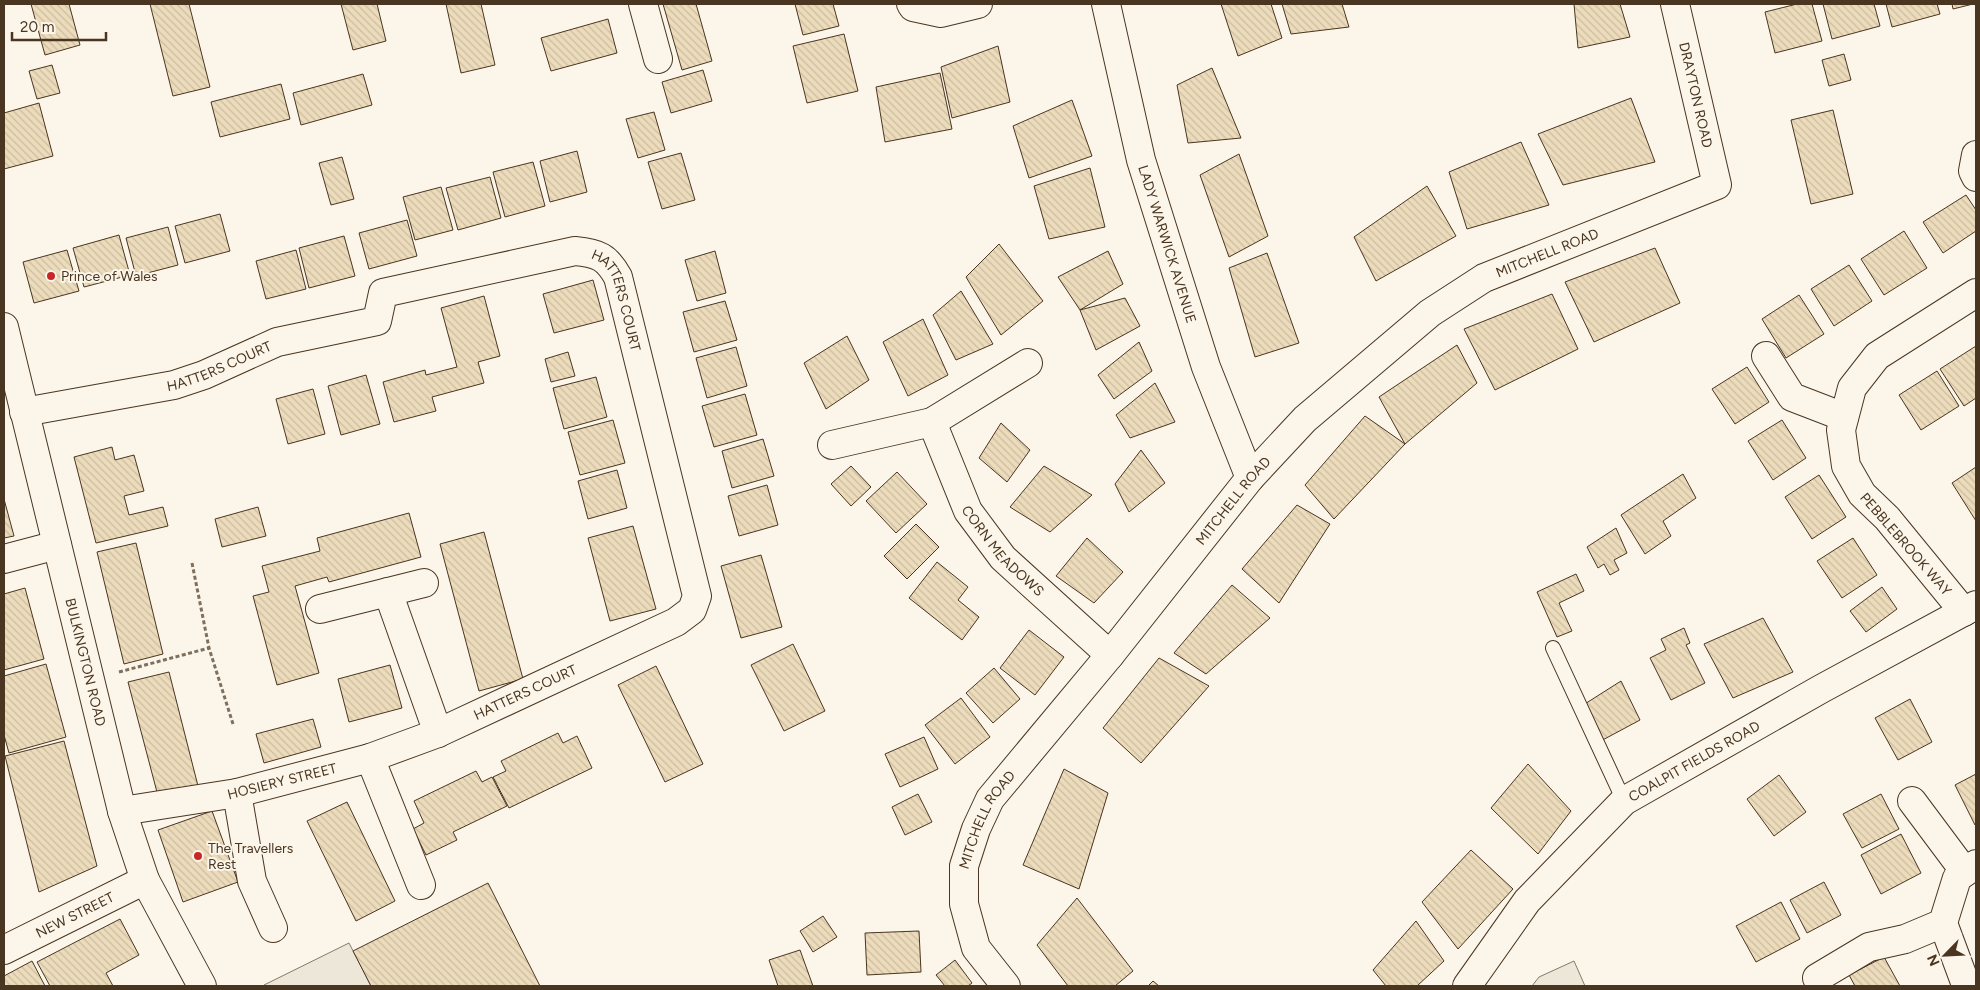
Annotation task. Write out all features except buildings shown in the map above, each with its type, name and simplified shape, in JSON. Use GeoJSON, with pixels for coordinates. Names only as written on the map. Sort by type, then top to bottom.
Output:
{"type":"FeatureCollection","features":[{"type":"Feature","properties":{"kind":"street"},"geometry":{"type":"LineString","coordinates":[[643,4],[658,59]]}},
{"type":"Feature","properties":{"kind":"street"},"geometry":{"type":"LineString","coordinates":[[912,5],[941,13],[978,4]]}},
{"type":"Feature","properties":{"kind":"street","name":"LADY WARWICK AVENUE"},"geometry":{"type":"LineString","coordinates":[[1106,4],[1141,160],[1206,367],[1250,478]]}},
{"type":"Feature","properties":{"kind":"street","name":"DRAYTON ROAD"},"geometry":{"type":"LineString","coordinates":[[1675,4],[1717,185]]}},
{"type":"Feature","properties":{"kind":"street"},"geometry":{"type":"LineString","coordinates":[[1976,155],[1973,171],[1976,176]]}},
{"type":"Feature","properties":{"kind":"street","name":"MITCHELL ROAD"},"geometry":{"type":"LineString","coordinates":[[1006,986],[976,948],[964,904],[964,866],[976,829],[990,799],[1110,655],[1250,478],[1305,419],[1430,313],[1484,278],[1717,185]]}},
{"type":"Feature","properties":{"kind":"street","name":"HATTERS COURT"},"geometry":{"type":"LineString","coordinates":[[24,412],[174,385],[204,375],[277,342],[377,322],[383,292],[575,250],[595,253],[611,264],[618,277],[697,596],[692,610],[676,622],[438,733]]}},
{"type":"Feature","properties":{"kind":"street","name":"PEBBLEBROOK WAY"},"geometry":{"type":"LineString","coordinates":[[1970,608],[1887,518],[1862,494],[1846,466],[1841,430],[1852,388],[1877,356],[1976,293]]}},
{"type":"Feature","properties":{"kind":"street","name":"BULKINGTON ROAD"},"geometry":{"type":"LineString","coordinates":[[4,327],[122,811],[145,880],[202,986]]}},
{"type":"Feature","properties":{"kind":"street"},"geometry":{"type":"LineString","coordinates":[[1766,356],[1792,397],[1844,417]]}},
{"type":"Feature","properties":{"kind":"street"},"geometry":{"type":"LineString","coordinates":[[832,446],[932,422],[1028,363]]}},
{"type":"Feature","properties":{"kind":"street","name":"CORN MEADOWS"},"geometry":{"type":"LineString","coordinates":[[932,422],[968,511],[1004,558],[1110,655]]}},
{"type":"Feature","properties":{"kind":"street"},"geometry":{"type":"LineString","coordinates":[[4,559],[57,545]]}},
{"type":"Feature","properties":{"kind":"street"},"geometry":{"type":"LineString","coordinates":[[320,609],[424,583]]}},
{"type":"Feature","properties":{"kind":"street"},"geometry":{"type":"LineString","coordinates":[[388,592],[438,733]]}},
{"type":"Feature","properties":{"kind":"street","name":"COALPIT FIELDS ROAD"},"geometry":{"type":"LineString","coordinates":[[1468,986],[1527,901],[1624,801],[1820,689],[1970,608]]}},
{"type":"Feature","properties":{"kind":"street","name":"HOSIERY STREET"},"geometry":{"type":"LineString","coordinates":[[122,811],[237,794],[370,758],[438,733]]}},
{"type":"Feature","properties":{"kind":"street"},"geometry":{"type":"LineString","coordinates":[[370,758],[421,885]]}},
{"type":"Feature","properties":{"kind":"street"},"geometry":{"type":"LineString","coordinates":[[237,794],[252,881],[273,928]]}},
{"type":"Feature","properties":{"kind":"street"},"geometry":{"type":"LineString","coordinates":[[1912,801],[1970,868],[1957,878],[1943,923],[1966,985]]}},
{"type":"Feature","properties":{"kind":"street","name":"NEW STREET"},"geometry":{"type":"LineString","coordinates":[[4,950],[145,880]]}},
{"type":"Feature","properties":{"kind":"street"},"geometry":{"type":"LineString","coordinates":[[1817,978],[1869,946],[1905,939],[1943,923]]}},
{"type":"Feature","properties":{"kind":"lane"},"geometry":{"type":"LineString","coordinates":[[1553,648],[1624,801]]}},
{"type":"Feature","properties":{"kind":"path"},"geometry":{"type":"LineString","coordinates":[[192,563],[209,648],[233,724]]}},
{"type":"Feature","properties":{"kind":"path"},"geometry":{"type":"LineString","coordinates":[[90,680],[209,648]]}},
{"type":"Feature","properties":{"kind":"shaded area"},"geometry":{"type":"Polygon","coordinates":[[[349,943],[371,986],[264,985],[349,943]]]}},
{"type":"Feature","properties":{"kind":"shaded area"},"geometry":{"type":"Polygon","coordinates":[[[1574,961],[1585,986],[1532,986],[1539,977],[1574,961]]]}},
{"type":"Feature","properties":{"kind":"place","name":"Prince of Wales"},"geometry":{"type":"Point","coordinates":[51,276]}},
{"type":"Feature","properties":{"kind":"place","name":"The Travellers Rest"},"geometry":{"type":"Point","coordinates":[198,856]}}]}
